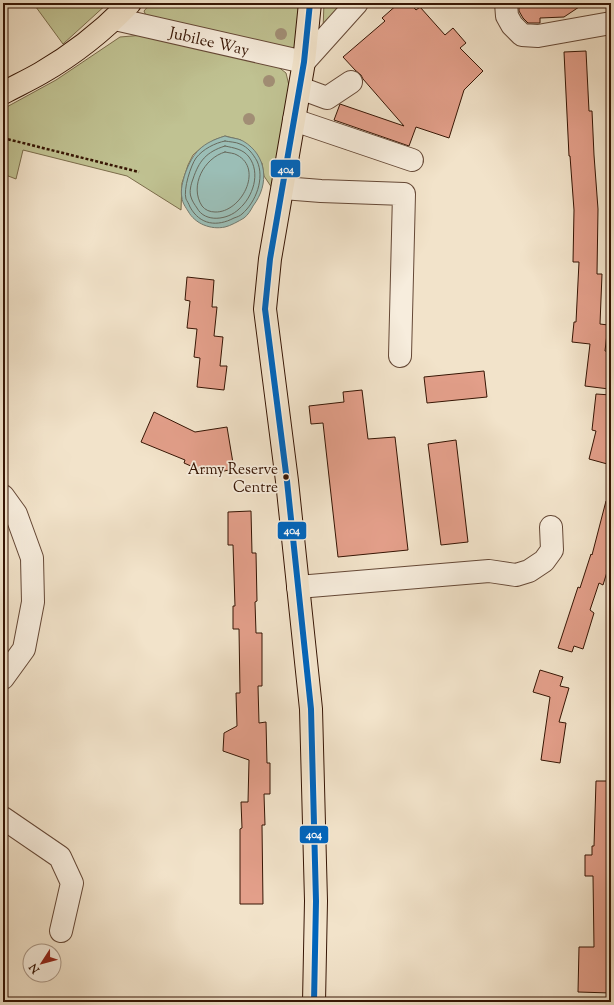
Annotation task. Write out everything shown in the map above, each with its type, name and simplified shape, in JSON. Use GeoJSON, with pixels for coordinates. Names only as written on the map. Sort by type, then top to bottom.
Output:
{"type":"FeatureCollection","features":[{"type":"Feature","properties":{"kind":"main road"},"geometry":{"type":"LineString","coordinates":[[3,93],[41,73],[74,51],[115,18],[130,3]]}},
{"type":"Feature","properties":{"kind":"main road"},"geometry":{"type":"LineString","coordinates":[[310,3],[304,62],[270,259],[265,309],[287,481],[311,709],[316,901],[314,1002]]}},
{"type":"Feature","properties":{"kind":"street"},"geometry":{"type":"LineString","coordinates":[[304,62],[358,3]]}},
{"type":"Feature","properties":{"kind":"street"},"geometry":{"type":"LineString","coordinates":[[506,3],[507,16],[512,25],[522,35],[538,36],[611,23]]}},
{"type":"Feature","properties":{"kind":"street","name":"Jubilee Way"},"geometry":{"type":"LineString","coordinates":[[115,18],[304,62]]}},
{"type":"Feature","properties":{"kind":"street"},"geometry":{"type":"LineString","coordinates":[[327,98],[351,82]]}},
{"type":"Feature","properties":{"kind":"street"},"geometry":{"type":"LineString","coordinates":[[300,88],[327,98],[331,106],[327,120],[317,128]]}},
{"type":"Feature","properties":{"kind":"street"},"geometry":{"type":"LineString","coordinates":[[294,120],[412,160]]}},
{"type":"Feature","properties":{"kind":"street"},"geometry":{"type":"LineString","coordinates":[[283,188],[404,194],[400,356]]}},
{"type":"Feature","properties":{"kind":"street"},"geometry":{"type":"LineString","coordinates":[[3,496],[16,514],[32,558],[34,602],[24,649],[3,678]]}},
{"type":"Feature","properties":{"kind":"street"},"geometry":{"type":"LineString","coordinates":[[298,587],[489,571],[516,575],[529,571],[544,561],[552,550],[551,527]]}},
{"type":"Feature","properties":{"kind":"street"},"geometry":{"type":"LineString","coordinates":[[3,818],[60,857],[72,883],[61,931]]}},
{"type":"Feature","properties":{"kind":"path"},"geometry":{"type":"LineString","coordinates":[[3,138],[139,172]]}},
{"type":"Feature","properties":{"kind":"green space"},"geometry":{"type":"Polygon","coordinates":[[[33,3],[108,3],[63,44],[33,3]]]}},
{"type":"Feature","properties":{"kind":"green space"},"geometry":{"type":"Polygon","coordinates":[[[151,3],[303,3],[300,39],[292,50],[147,18],[144,11],[151,3]]]}},
{"type":"Feature","properties":{"kind":"green space"},"geometry":{"type":"Polygon","coordinates":[[[324,3],[346,3],[323,29],[324,3]]]}},
{"type":"Feature","properties":{"kind":"green space"},"geometry":{"type":"Polygon","coordinates":[[[144,35],[272,62],[286,73],[291,94],[272,188],[264,176],[262,163],[241,140],[225,136],[214,140],[193,155],[182,183],[181,210],[127,176],[23,150],[16,179],[3,174],[3,109],[56,80],[120,37],[144,35]]]}},
{"type":"Feature","properties":{"kind":"water"},"geometry":{"type":"Polygon","coordinates":[[[225,136],[241,140],[251,147],[261,162],[264,179],[262,189],[258,197],[245,217],[227,226],[214,228],[199,223],[191,216],[185,207],[181,195],[185,174],[195,154],[204,145],[225,136]]]}},
{"type":"Feature","properties":{"kind":"building"},"geometry":{"type":"Polygon","coordinates":[[[399,3],[410,3],[416,10],[420,7],[445,35],[453,28],[466,43],[460,48],[483,71],[464,90],[449,138],[416,127],[409,146],[334,120],[340,104],[404,126],[361,75],[343,57],[385,21],[382,18],[399,3]]]}},
{"type":"Feature","properties":{"kind":"building"},"geometry":{"type":"Polygon","coordinates":[[[519,3],[585,3],[564,17],[540,18],[540,23],[528,23],[519,11],[519,3]]]}},
{"type":"Feature","properties":{"kind":"building"},"geometry":{"type":"Polygon","coordinates":[[[586,51],[589,111],[592,111],[598,209],[597,274],[602,274],[600,324],[608,325],[605,351],[611,352],[609,389],[585,386],[590,344],[572,342],[574,322],[576,322],[579,262],[573,262],[574,210],[569,156],[564,52],[586,51]]]}},
{"type":"Feature","properties":{"kind":"building"},"geometry":{"type":"Polygon","coordinates":[[[187,277],[214,280],[212,307],[217,307],[214,336],[223,337],[220,366],[227,366],[224,390],[197,387],[200,358],[194,357],[197,329],[187,328],[190,301],[185,300],[187,277]]]}},
{"type":"Feature","properties":{"kind":"building"},"geometry":{"type":"Polygon","coordinates":[[[484,371],[487,397],[427,403],[424,377],[484,371]]]}},
{"type":"Feature","properties":{"kind":"building"},"geometry":{"type":"Polygon","coordinates":[[[362,390],[368,439],[395,437],[408,550],[338,557],[323,423],[311,424],[309,406],[344,402],[343,392],[362,390]]]}},
{"type":"Feature","properties":{"kind":"building"},"geometry":{"type":"Polygon","coordinates":[[[596,394],[611,395],[611,465],[589,459],[596,431],[592,430],[596,394]]]}},
{"type":"Feature","properties":{"kind":"building"},"geometry":{"type":"Polygon","coordinates":[[[154,412],[195,432],[227,427],[234,469],[209,474],[184,463],[185,460],[141,442],[154,412]]]}},
{"type":"Feature","properties":{"kind":"building"},"geometry":{"type":"Polygon","coordinates":[[[456,440],[468,542],[441,545],[428,444],[456,440]]]}},
{"type":"Feature","properties":{"kind":"building"},"geometry":{"type":"Polygon","coordinates":[[[606,501],[611,502],[611,559],[603,585],[599,583],[590,610],[594,613],[583,649],[574,646],[572,652],[558,648],[578,587],[580,588],[591,554],[592,555],[606,501]]]}},
{"type":"Feature","properties":{"kind":"building"},"geometry":{"type":"Polygon","coordinates":[[[251,511],[252,553],[256,553],[256,633],[262,633],[262,686],[258,686],[259,723],[266,722],[267,763],[270,763],[270,794],[264,794],[265,825],[262,825],[263,904],[240,904],[240,829],[242,828],[241,802],[248,802],[249,760],[223,751],[224,733],[237,726],[236,693],[240,693],[239,629],[233,629],[233,606],[235,606],[233,545],[228,545],[228,512],[251,511]]]}},
{"type":"Feature","properties":{"kind":"building"},"geometry":{"type":"Polygon","coordinates":[[[540,670],[563,677],[560,686],[569,688],[559,722],[566,723],[560,763],[541,760],[550,697],[533,692],[540,670]]]}},
{"type":"Feature","properties":{"kind":"building"},"geometry":{"type":"Polygon","coordinates":[[[596,781],[611,781],[611,993],[578,992],[579,947],[594,947],[593,876],[585,876],[585,855],[592,855],[592,846],[594,846],[596,781]]]}},
{"type":"Feature","properties":{"kind":"transit line","name":"404"},"geometry":{"type":"LineString","coordinates":[[310,3],[304,62],[270,259],[265,309],[287,481],[311,709],[316,901],[314,1002]]}},
{"type":"Feature","properties":{"kind":"place","name":"Army Reserve Centre"},"geometry":{"type":"Point","coordinates":[286,477]}}]}
